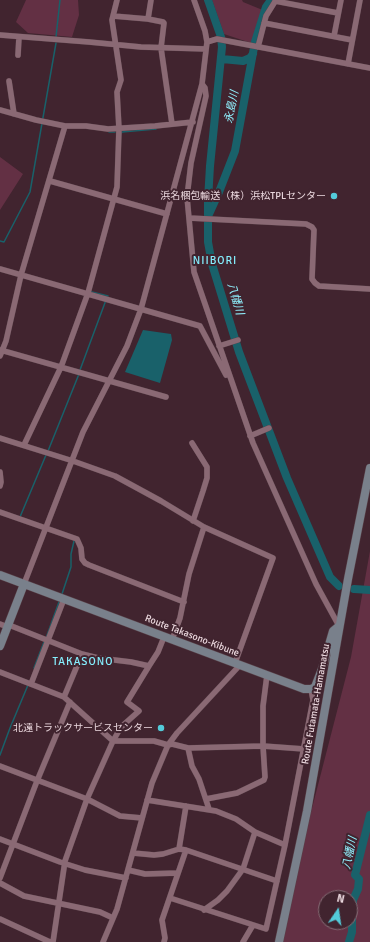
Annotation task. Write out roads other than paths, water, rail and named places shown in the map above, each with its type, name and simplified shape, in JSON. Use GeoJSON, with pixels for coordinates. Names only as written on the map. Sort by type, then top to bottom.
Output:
{"type":"FeatureCollection","features":[{"type":"Feature","properties":{"kind":"main road","name":"Route Futamata-Hamamatsu"},"geometry":{"type":"LineString","coordinates":[[278,942],[312,783],[339,626],[370,468]]}},
{"type":"Feature","properties":{"kind":"main road","name":"Route Takasono-Kibune"},"geometry":{"type":"LineString","coordinates":[[0,575],[304,689],[311,689]]}},
{"type":"Feature","properties":{"kind":"main road"},"geometry":{"type":"LineString","coordinates":[[0,646],[5,625],[24,584]]}},
{"type":"Feature","properties":{"kind":"main road"},"geometry":{"type":"LineString","coordinates":[[311,689],[317,682],[333,631],[339,626]]}},
{"type":"Feature","properties":{"kind":"street"},"geometry":{"type":"LineString","coordinates":[[24,445],[61,367],[88,293],[117,187],[119,129],[117,92],[121,80],[112,20],[117,0]]}},
{"type":"Feature","properties":{"kind":"street"},"geometry":{"type":"LineString","coordinates":[[148,19],[151,0]]}},
{"type":"Feature","properties":{"kind":"street"},"geometry":{"type":"LineString","coordinates":[[334,36],[341,0]]}},
{"type":"Feature","properties":{"kind":"street"},"geometry":{"type":"LineString","coordinates":[[348,64],[360,0]]}},
{"type":"Feature","properties":{"kind":"street"},"geometry":{"type":"LineString","coordinates":[[24,584],[83,432],[127,346],[141,309],[193,122],[202,84],[207,45],[206,31],[193,1]]}},
{"type":"Feature","properties":{"kind":"street"},"geometry":{"type":"LineString","coordinates":[[256,46],[268,11],[275,1],[338,13]]}},
{"type":"Feature","properties":{"kind":"street"},"geometry":{"type":"LineString","coordinates":[[113,16],[148,19],[164,23],[161,48],[172,124]]}},
{"type":"Feature","properties":{"kind":"street"},"geometry":{"type":"LineString","coordinates":[[264,23],[352,40]]}},
{"type":"Feature","properties":{"kind":"street"},"geometry":{"type":"LineString","coordinates":[[0,35],[161,48],[207,45],[217,39],[370,68]]}},
{"type":"Feature","properties":{"kind":"street"},"geometry":{"type":"LineString","coordinates":[[18,55],[19,37]]}},
{"type":"Feature","properties":{"kind":"street"},"geometry":{"type":"LineString","coordinates":[[8,81],[14,114]]}},
{"type":"Feature","properties":{"kind":"street"},"geometry":{"type":"LineString","coordinates":[[202,84],[205,88],[206,96],[188,182],[187,197],[194,272],[250,436],[316,584],[339,626]]}},
{"type":"Feature","properties":{"kind":"street"},"geometry":{"type":"LineString","coordinates":[[0,110],[65,126],[119,129],[193,122]]}},
{"type":"Feature","properties":{"kind":"street"},"geometry":{"type":"LineString","coordinates":[[65,126],[21,275],[1,352],[61,367],[166,397]]}},
{"type":"Feature","properties":{"kind":"street"},"geometry":{"type":"LineString","coordinates":[[50,181],[167,214]]}},
{"type":"Feature","properties":{"kind":"street"},"geometry":{"type":"LineString","coordinates":[[189,218],[306,224],[314,230],[312,279],[315,283],[319,286],[370,288]]}},
{"type":"Feature","properties":{"kind":"street"},"geometry":{"type":"LineString","coordinates":[[0,269],[200,326],[233,388]]}},
{"type":"Feature","properties":{"kind":"street"},"geometry":{"type":"LineString","coordinates":[[219,346],[238,340]]}},
{"type":"Feature","properties":{"kind":"street"},"geometry":{"type":"LineString","coordinates":[[250,436],[269,428]]}},
{"type":"Feature","properties":{"kind":"street"},"geometry":{"type":"LineString","coordinates":[[0,438],[115,476],[204,527],[273,558],[237,664],[168,745],[147,800],[122,896],[103,942]]}},
{"type":"Feature","properties":{"kind":"street"},"geometry":{"type":"LineString","coordinates":[[192,443],[207,467],[207,478],[204,491],[193,520]]}},
{"type":"Feature","properties":{"kind":"street"},"geometry":{"type":"LineString","coordinates":[[0,472],[0,486]]}},
{"type":"Feature","properties":{"kind":"street"},"geometry":{"type":"LineString","coordinates":[[0,512],[77,539],[81,548],[82,559],[85,563],[184,602]]}},
{"type":"Feature","properties":{"kind":"street"},"geometry":{"type":"LineString","coordinates":[[53,942],[64,864],[87,799],[113,741],[121,727],[139,711],[127,702],[180,618],[189,574],[204,527]]}},
{"type":"Feature","properties":{"kind":"street"},"geometry":{"type":"LineString","coordinates":[[30,683],[64,599]]}},
{"type":"Feature","properties":{"kind":"street"},"geometry":{"type":"LineString","coordinates":[[5,625],[82,654],[149,666]]}},
{"type":"Feature","properties":{"kind":"street"},"geometry":{"type":"LineString","coordinates":[[64,697],[82,654]]}},
{"type":"Feature","properties":{"kind":"street"},"geometry":{"type":"LineString","coordinates":[[0,672],[64,697],[113,741],[154,741],[188,748],[263,746],[304,748]]}},
{"type":"Feature","properties":{"kind":"street"},"geometry":{"type":"LineString","coordinates":[[206,798],[237,793],[264,780],[263,706],[267,675]]}},
{"type":"Feature","properties":{"kind":"street"},"geometry":{"type":"LineString","coordinates":[[170,898],[266,930],[285,845],[313,700],[311,689]]}},
{"type":"Feature","properties":{"kind":"street"},"geometry":{"type":"LineString","coordinates":[[0,878],[37,781],[70,702]]}},
{"type":"Feature","properties":{"kind":"street"},"geometry":{"type":"LineString","coordinates":[[188,748],[192,766],[199,779],[209,809]]}},
{"type":"Feature","properties":{"kind":"street"},"geometry":{"type":"LineString","coordinates":[[0,766],[87,799],[120,816],[142,818]]}},
{"type":"Feature","properties":{"kind":"street"},"geometry":{"type":"LineString","coordinates":[[147,800],[209,809],[236,819],[255,832],[285,845]]}},
{"type":"Feature","properties":{"kind":"street"},"geometry":{"type":"LineString","coordinates":[[179,849],[186,806]]}},
{"type":"Feature","properties":{"kind":"street"},"geometry":{"type":"LineString","coordinates":[[204,910],[218,900],[227,891],[243,869],[255,832]]}},
{"type":"Feature","properties":{"kind":"street"},"geometry":{"type":"LineString","coordinates":[[0,839],[64,864],[85,870],[126,878]]}},
{"type":"Feature","properties":{"kind":"street"},"geometry":{"type":"LineString","coordinates":[[133,853],[163,854],[179,849],[186,850],[277,881]]}},
{"type":"Feature","properties":{"kind":"street"},"geometry":{"type":"LineString","coordinates":[[164,942],[165,938],[162,920],[186,850]]}},
{"type":"Feature","properties":{"kind":"street"},"geometry":{"type":"LineString","coordinates":[[128,870],[145,874],[178,873]]}},
{"type":"Feature","properties":{"kind":"street"},"geometry":{"type":"LineString","coordinates":[[0,883],[24,896],[100,912],[113,918]]}},
{"type":"Feature","properties":{"kind":"street"},"geometry":{"type":"LineString","coordinates":[[0,919],[50,942]]}},
{"type":"Feature","properties":{"kind":"street"},"geometry":{"type":"LineString","coordinates":[[243,942],[253,925]]}},
{"type":"Feature","properties":{"kind":"water"},"geometry":{"type":"Polygon","coordinates":[[[143,330],[171,334],[172,340],[160,383],[125,372],[143,330]]]}},
{"type":"Feature","properties":{"kind":"waterway"},"geometry":{"type":"LineString","coordinates":[[56,37],[60,0]]}},
{"type":"Feature","properties":{"kind":"waterway","name":"八幡川"},"geometry":{"type":"LineString","coordinates":[[208,0],[221,37],[222,47],[208,200],[208,242],[212,264],[239,352],[287,478],[330,577],[339,586]]}},
{"type":"Feature","properties":{"kind":"waterway","name":"永島川"},"geometry":{"type":"LineString","coordinates":[[209,214],[235,151],[255,42],[266,7],[271,0]]}},
{"type":"Feature","properties":{"kind":"waterway"},"geometry":{"type":"LineString","coordinates":[[0,241],[4,242],[30,192],[56,43]]}},
{"type":"Feature","properties":{"kind":"waterway"},"geometry":{"type":"LineString","coordinates":[[222,59],[243,61],[250,58],[253,54]]}},
{"type":"Feature","properties":{"kind":"waterway"},"geometry":{"type":"LineString","coordinates":[[121,134],[122,132],[156,129]]}},
{"type":"Feature","properties":{"kind":"waterway"},"geometry":{"type":"LineString","coordinates":[[109,132],[115,132]]}},
{"type":"Feature","properties":{"kind":"waterway"},"geometry":{"type":"LineString","coordinates":[[91,291],[108,296]]}},
{"type":"Feature","properties":{"kind":"waterway"},"geometry":{"type":"LineString","coordinates":[[80,370],[106,300]]}},
{"type":"Feature","properties":{"kind":"waterway"},"geometry":{"type":"LineString","coordinates":[[48,451],[79,374]]}},
{"type":"Feature","properties":{"kind":"waterway"},"geometry":{"type":"LineString","coordinates":[[20,517],[46,455]]}},
{"type":"Feature","properties":{"kind":"waterway"},"geometry":{"type":"LineString","coordinates":[[62,594],[71,567],[71,554],[74,541]]}},
{"type":"Feature","properties":{"kind":"waterway","name":"八幡川"},"geometry":{"type":"LineString","coordinates":[[354,589],[370,590]]}},
{"type":"Feature","properties":{"kind":"waterway"},"geometry":{"type":"LineString","coordinates":[[46,638],[59,602]]}},
{"type":"Feature","properties":{"kind":"waterway"},"geometry":{"type":"LineString","coordinates":[[34,668],[44,642]]}},
{"type":"Feature","properties":{"kind":"waterway"},"geometry":{"type":"LineString","coordinates":[[0,755],[28,685]]}},
{"type":"Feature","properties":{"kind":"waterway","name":"八幡川"},"geometry":{"type":"LineString","coordinates":[[349,942],[352,932],[353,900],[358,889],[359,879],[355,875],[370,815]]}},
{"type":"Feature","properties":{"kind":"place","name":"浜名梱包輸送（株）浜松TPLセンター"},"geometry":{"type":"Point","coordinates":[334,196]}},
{"type":"Feature","properties":{"kind":"place","name":"北遠トラックサービスセンター"},"geometry":{"type":"Point","coordinates":[161,728]}},
{"type":"Feature","properties":{"kind":"district","name":"NIIBORI"},"geometry":{"type":"Point","coordinates":[215,261]}},
{"type":"Feature","properties":{"kind":"district","name":"TAKASONO"},"geometry":{"type":"Point","coordinates":[83,662]}}]}
